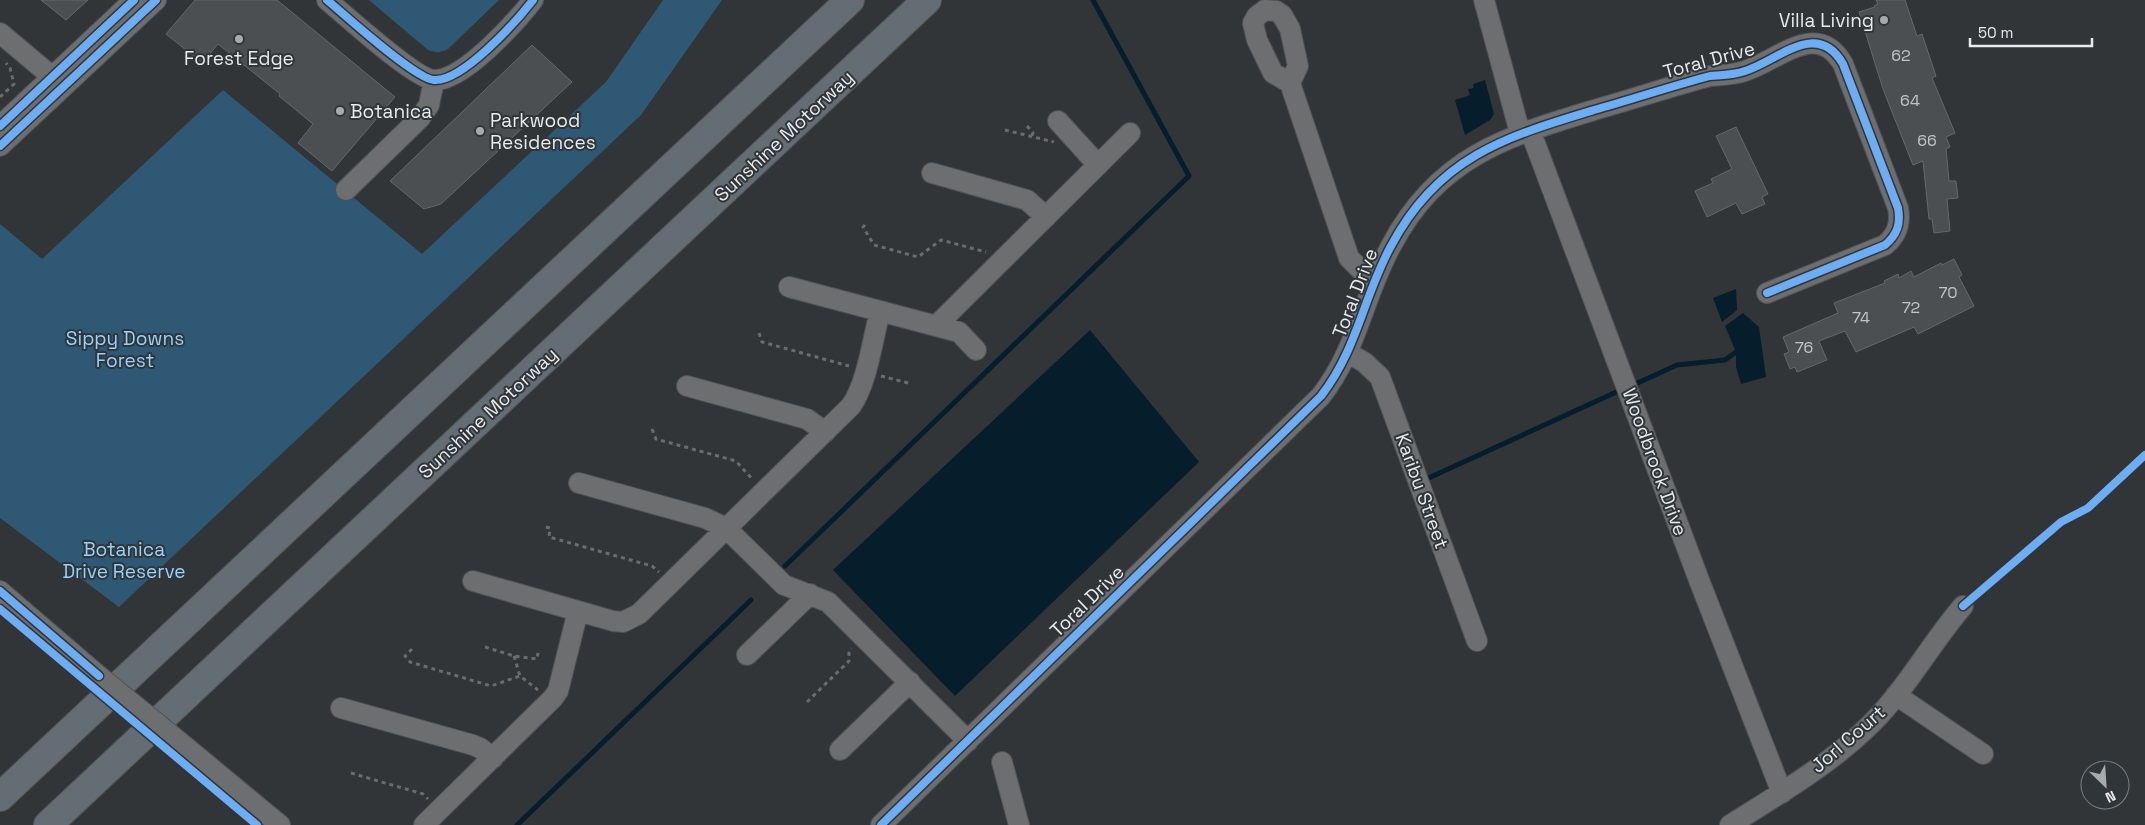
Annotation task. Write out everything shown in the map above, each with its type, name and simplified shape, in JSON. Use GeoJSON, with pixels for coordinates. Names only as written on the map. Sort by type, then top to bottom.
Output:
{"type":"FeatureCollection","features":[{"type":"Feature","properties":{"kind":"highway"},"geometry":{"type":"LineString","coordinates":[[719,123],[835,0]]}},
{"type":"Feature","properties":{"kind":"highway"},"geometry":{"type":"LineString","coordinates":[[0,797],[850,0]]}},
{"type":"Feature","properties":{"kind":"highway","name":"Sunshine Motorway"},"geometry":{"type":"LineString","coordinates":[[48,825],[927,0]]}},
{"type":"Feature","properties":{"kind":"highway"},"geometry":{"type":"LineString","coordinates":[[851,73],[937,0]]}},
{"type":"Feature","properties":{"kind":"street"},"geometry":{"type":"LineString","coordinates":[[0,146],[134,0]]}},
{"type":"Feature","properties":{"kind":"street"},"geometry":{"type":"LineString","coordinates":[[0,126],[58,82],[156,0]]}},
{"type":"Feature","properties":{"kind":"street"},"geometry":{"type":"LineString","coordinates":[[327,0],[414,72],[434,80],[450,77],[466,68],[522,15],[533,0]]}},
{"type":"Feature","properties":{"kind":"street","name":"Woodbrook Drive"},"geometry":{"type":"LineString","coordinates":[[1484,0],[1525,131],[1782,793]]}},
{"type":"Feature","properties":{"kind":"street"},"geometry":{"type":"LineString","coordinates":[[0,33],[58,82]]}},
{"type":"Feature","properties":{"kind":"street","name":"Toral Drive"},"geometry":{"type":"LineString","coordinates":[[881,825],[1321,396],[1335,378],[1348,353],[1376,276],[1405,222],[1438,182],[1478,153],[1525,131],[1710,76],[1733,75],[1747,71],[1799,46],[1809,43],[1829,47],[1836,53],[1842,64],[1898,208],[1900,218],[1898,229],[1894,238],[1885,245],[1767,293]]}},
{"type":"Feature","properties":{"kind":"street"},"geometry":{"type":"LineString","coordinates":[[346,190],[420,118],[429,105],[434,80]]}},
{"type":"Feature","properties":{"kind":"street"},"geometry":{"type":"LineString","coordinates":[[1290,83],[1349,258],[1362,270],[1376,276]]}},
{"type":"Feature","properties":{"kind":"street"},"geometry":{"type":"LineString","coordinates":[[1058,122],[1098,165]]}},
{"type":"Feature","properties":{"kind":"street"},"geometry":{"type":"LineString","coordinates":[[936,326],[1130,133]]}},
{"type":"Feature","properties":{"kind":"street"},"geometry":{"type":"LineString","coordinates":[[932,173],[1027,200],[1046,217]]}},
{"type":"Feature","properties":{"kind":"street"},"geometry":{"type":"LineString","coordinates":[[789,287],[959,332],[976,350]]}},
{"type":"Feature","properties":{"kind":"street"},"geometry":{"type":"LineString","coordinates":[[473,581],[613,621],[623,622],[639,614],[857,398],[880,311]]}},
{"type":"Feature","properties":{"kind":"street","name":"Karibu Street"},"geometry":{"type":"LineString","coordinates":[[1348,353],[1375,371],[1385,388],[1477,641]]}},
{"type":"Feature","properties":{"kind":"street"},"geometry":{"type":"LineString","coordinates":[[687,386],[807,419],[824,432]]}},
{"type":"Feature","properties":{"kind":"street"},"geometry":{"type":"LineString","coordinates":[[580,483],[705,518],[726,528],[784,585],[828,602],[968,740]]}},
{"type":"Feature","properties":{"kind":"street"},"geometry":{"type":"LineString","coordinates":[[0,591],[99,676],[280,825]]}},
{"type":"Feature","properties":{"kind":"street"},"geometry":{"type":"LineString","coordinates":[[747,655],[810,594]]}},
{"type":"Feature","properties":{"kind":"street","name":"Jorl Court"},"geometry":{"type":"LineString","coordinates":[[1730,825],[1782,793],[1835,755],[1872,723],[1896,695],[1945,626],[1963,606]]}},
{"type":"Feature","properties":{"kind":"street"},"geometry":{"type":"LineString","coordinates":[[424,825],[554,698],[558,691],[578,610]]}},
{"type":"Feature","properties":{"kind":"street"},"geometry":{"type":"LineString","coordinates":[[840,750],[910,682]]}},
{"type":"Feature","properties":{"kind":"street"},"geometry":{"type":"LineString","coordinates":[[1896,695],[1983,754]]}},
{"type":"Feature","properties":{"kind":"street"},"geometry":{"type":"LineString","coordinates":[[341,708],[473,745],[493,758]]}},
{"type":"Feature","properties":{"kind":"street"},"geometry":{"type":"LineString","coordinates":[[1002,762],[1019,825]]}},
{"type":"Feature","properties":{"kind":"path"},"geometry":{"type":"LineString","coordinates":[[0,98],[14,84],[10,68],[5,62]]}},
{"type":"Feature","properties":{"kind":"path"},"geometry":{"type":"LineString","coordinates":[[1028,126],[1033,133],[1031,137]]}},
{"type":"Feature","properties":{"kind":"path"},"geometry":{"type":"LineString","coordinates":[[1005,130],[1060,144]]}},
{"type":"Feature","properties":{"kind":"path"},"geometry":{"type":"LineString","coordinates":[[865,225],[863,228],[874,245],[918,257],[941,240],[1006,257]]}},
{"type":"Feature","properties":{"kind":"path"},"geometry":{"type":"LineString","coordinates":[[759,333],[762,342],[912,384]]}},
{"type":"Feature","properties":{"kind":"path"},"geometry":{"type":"LineString","coordinates":[[652,429],[656,439],[736,461],[763,491]]}},
{"type":"Feature","properties":{"kind":"path"},"geometry":{"type":"LineString","coordinates":[[546,527],[550,528],[549,537],[652,566],[671,582]]}},
{"type":"Feature","properties":{"kind":"path"},"geometry":{"type":"LineString","coordinates":[[485,647],[514,656],[537,659],[538,652]]}},
{"type":"Feature","properties":{"kind":"path"},"geometry":{"type":"LineString","coordinates":[[807,702],[849,661],[849,651],[852,648]]}},
{"type":"Feature","properties":{"kind":"path"},"geometry":{"type":"LineString","coordinates":[[412,649],[405,656],[410,662],[492,686],[520,676]]}},
{"type":"Feature","properties":{"kind":"path"},"geometry":{"type":"LineString","coordinates":[[514,656],[520,676],[546,696],[554,698]]}},
{"type":"Feature","properties":{"kind":"path"},"geometry":{"type":"LineString","coordinates":[[351,773],[423,794],[439,810]]}},
{"type":"Feature","properties":{"kind":"green space"},"geometry":{"type":"Polygon","coordinates":[[[369,0],[499,0],[448,49],[433,52],[428,50],[369,0]]]}},
{"type":"Feature","properties":{"kind":"green space","name":"Sippy Downs Forest"},"geometry":{"type":"Polygon","coordinates":[[[663,0],[722,0],[641,115],[119,607],[0,518],[0,224],[42,259],[223,90],[422,254],[606,82],[663,0]]]}},
{"type":"Feature","properties":{"kind":"shaded area"},"geometry":{"type":"Polygon","coordinates":[[[1485,80],[1494,114],[1490,120],[1465,135],[1455,100],[1470,95],[1468,89],[1474,88],[1473,84],[1485,80]]]}},
{"type":"Feature","properties":{"kind":"shaded area"},"geometry":{"type":"Polygon","coordinates":[[[1736,289],[1737,310],[1722,322],[1713,298],[1736,289]]]}},
{"type":"Feature","properties":{"kind":"shaded area"},"geometry":{"type":"Polygon","coordinates":[[[1743,313],[1759,327],[1766,377],[1741,384],[1736,367],[1736,352],[1725,326],[1743,313]]]}},
{"type":"Feature","properties":{"kind":"shaded area"},"geometry":{"type":"Polygon","coordinates":[[[1090,330],[1199,462],[955,696],[833,570],[1090,330]]]}},
{"type":"Feature","properties":{"kind":"building"},"geometry":{"type":"Polygon","coordinates":[[[41,0],[88,0],[66,20],[41,0]]]}},
{"type":"Feature","properties":{"kind":"building"},"geometry":{"type":"Polygon","coordinates":[[[195,0],[277,0],[395,97],[332,171],[298,143],[313,124],[279,96],[280,94],[218,44],[202,63],[166,34],[195,0]]]}},
{"type":"Feature","properties":{"kind":"building"},"geometry":{"type":"Polygon","coordinates":[[[1876,0],[1905,0],[1917,36],[1922,34],[1936,76],[1932,78],[1955,133],[1946,137],[1950,147],[1946,149],[1949,181],[1956,181],[1958,198],[1947,199],[1950,231],[1934,233],[1932,219],[1929,219],[1923,161],[1913,165],[1883,89],[1859,12],[1875,7],[1878,4],[1876,0]]]}},
{"type":"Feature","properties":{"kind":"building","name":"Parkwood Residences"},"geometry":{"type":"Polygon","coordinates":[[[532,45],[572,82],[441,204],[424,209],[390,181],[532,45]]]}},
{"type":"Feature","properties":{"kind":"building"},"geometry":{"type":"Polygon","coordinates":[[[1736,127],[1768,194],[1762,197],[1765,204],[1742,214],[1736,203],[1707,217],[1695,191],[1713,183],[1711,179],[1732,169],[1716,136],[1736,127]]]}},
{"type":"Feature","properties":{"kind":"building"},"geometry":{"type":"Polygon","coordinates":[[[1954,259],[1962,275],[1959,277],[1974,306],[1918,334],[1914,327],[1856,352],[1845,331],[1819,341],[1827,360],[1797,372],[1795,367],[1790,369],[1784,354],[1789,352],[1783,337],[1838,313],[1834,303],[1885,283],[1884,281],[1898,274],[1899,278],[1911,271],[1914,277],[1941,263],[1942,265],[1954,259]]]}},
{"type":"Feature","properties":{"kind":"waterway"},"geometry":{"type":"LineString","coordinates":[[785,566],[1189,176],[1093,0]]}},
{"type":"Feature","properties":{"kind":"waterway"},"geometry":{"type":"LineString","coordinates":[[1631,386],[1677,365],[1725,360],[1736,352]]}},
{"type":"Feature","properties":{"kind":"waterway"},"geometry":{"type":"LineString","coordinates":[[1422,481],[1623,389]]}},
{"type":"Feature","properties":{"kind":"waterway"},"geometry":{"type":"LineString","coordinates":[[517,825],[751,600]]}},
{"type":"Feature","properties":{"kind":"cycle path"},"geometry":{"type":"LineString","coordinates":[[0,126],[134,0]]}},
{"type":"Feature","properties":{"kind":"cycle path"},"geometry":{"type":"LineString","coordinates":[[0,146],[156,0]]}},
{"type":"Feature","properties":{"kind":"cycle path"},"geometry":{"type":"LineString","coordinates":[[327,0],[397,58],[425,77],[434,80],[446,78],[459,71],[488,49],[502,36],[533,0]]}},
{"type":"Feature","properties":{"kind":"cycle path"},"geometry":{"type":"LineString","coordinates":[[881,825],[1321,396],[1344,359],[1381,265],[1410,216],[1430,191],[1452,171],[1477,155],[1503,141],[1562,120],[1710,76],[1741,72],[1758,66],[1797,46],[1822,45],[1833,51],[1843,64],[1898,208],[1899,219],[1897,229],[1893,237],[1885,245],[1767,293]]}},
{"type":"Feature","properties":{"kind":"cycle path"},"geometry":{"type":"LineString","coordinates":[[1963,606],[2061,522],[2088,508],[2145,455]]}},
{"type":"Feature","properties":{"kind":"cycle path"},"geometry":{"type":"LineString","coordinates":[[0,591],[99,676]]}},
{"type":"Feature","properties":{"kind":"cycle path"},"geometry":{"type":"LineString","coordinates":[[0,609],[257,825]]}},
{"type":"Feature","properties":{"kind":"place","name":"Villa Living"},"geometry":{"type":"Point","coordinates":[1884,20]}},
{"type":"Feature","properties":{"kind":"place","name":"Forest Edge"},"geometry":{"type":"Point","coordinates":[239,39]}},
{"type":"Feature","properties":{"kind":"place","name":"Botanica"},"geometry":{"type":"Point","coordinates":[340,111]}},
{"type":"Feature","properties":{"kind":"place","name":"Parkwood Residences"},"geometry":{"type":"Point","coordinates":[480,131]}},
{"type":"Feature","properties":{"kind":"park label","name":"Botanica Drive Reserve"},"geometry":{"type":"Point","coordinates":[124,560]}}]}
